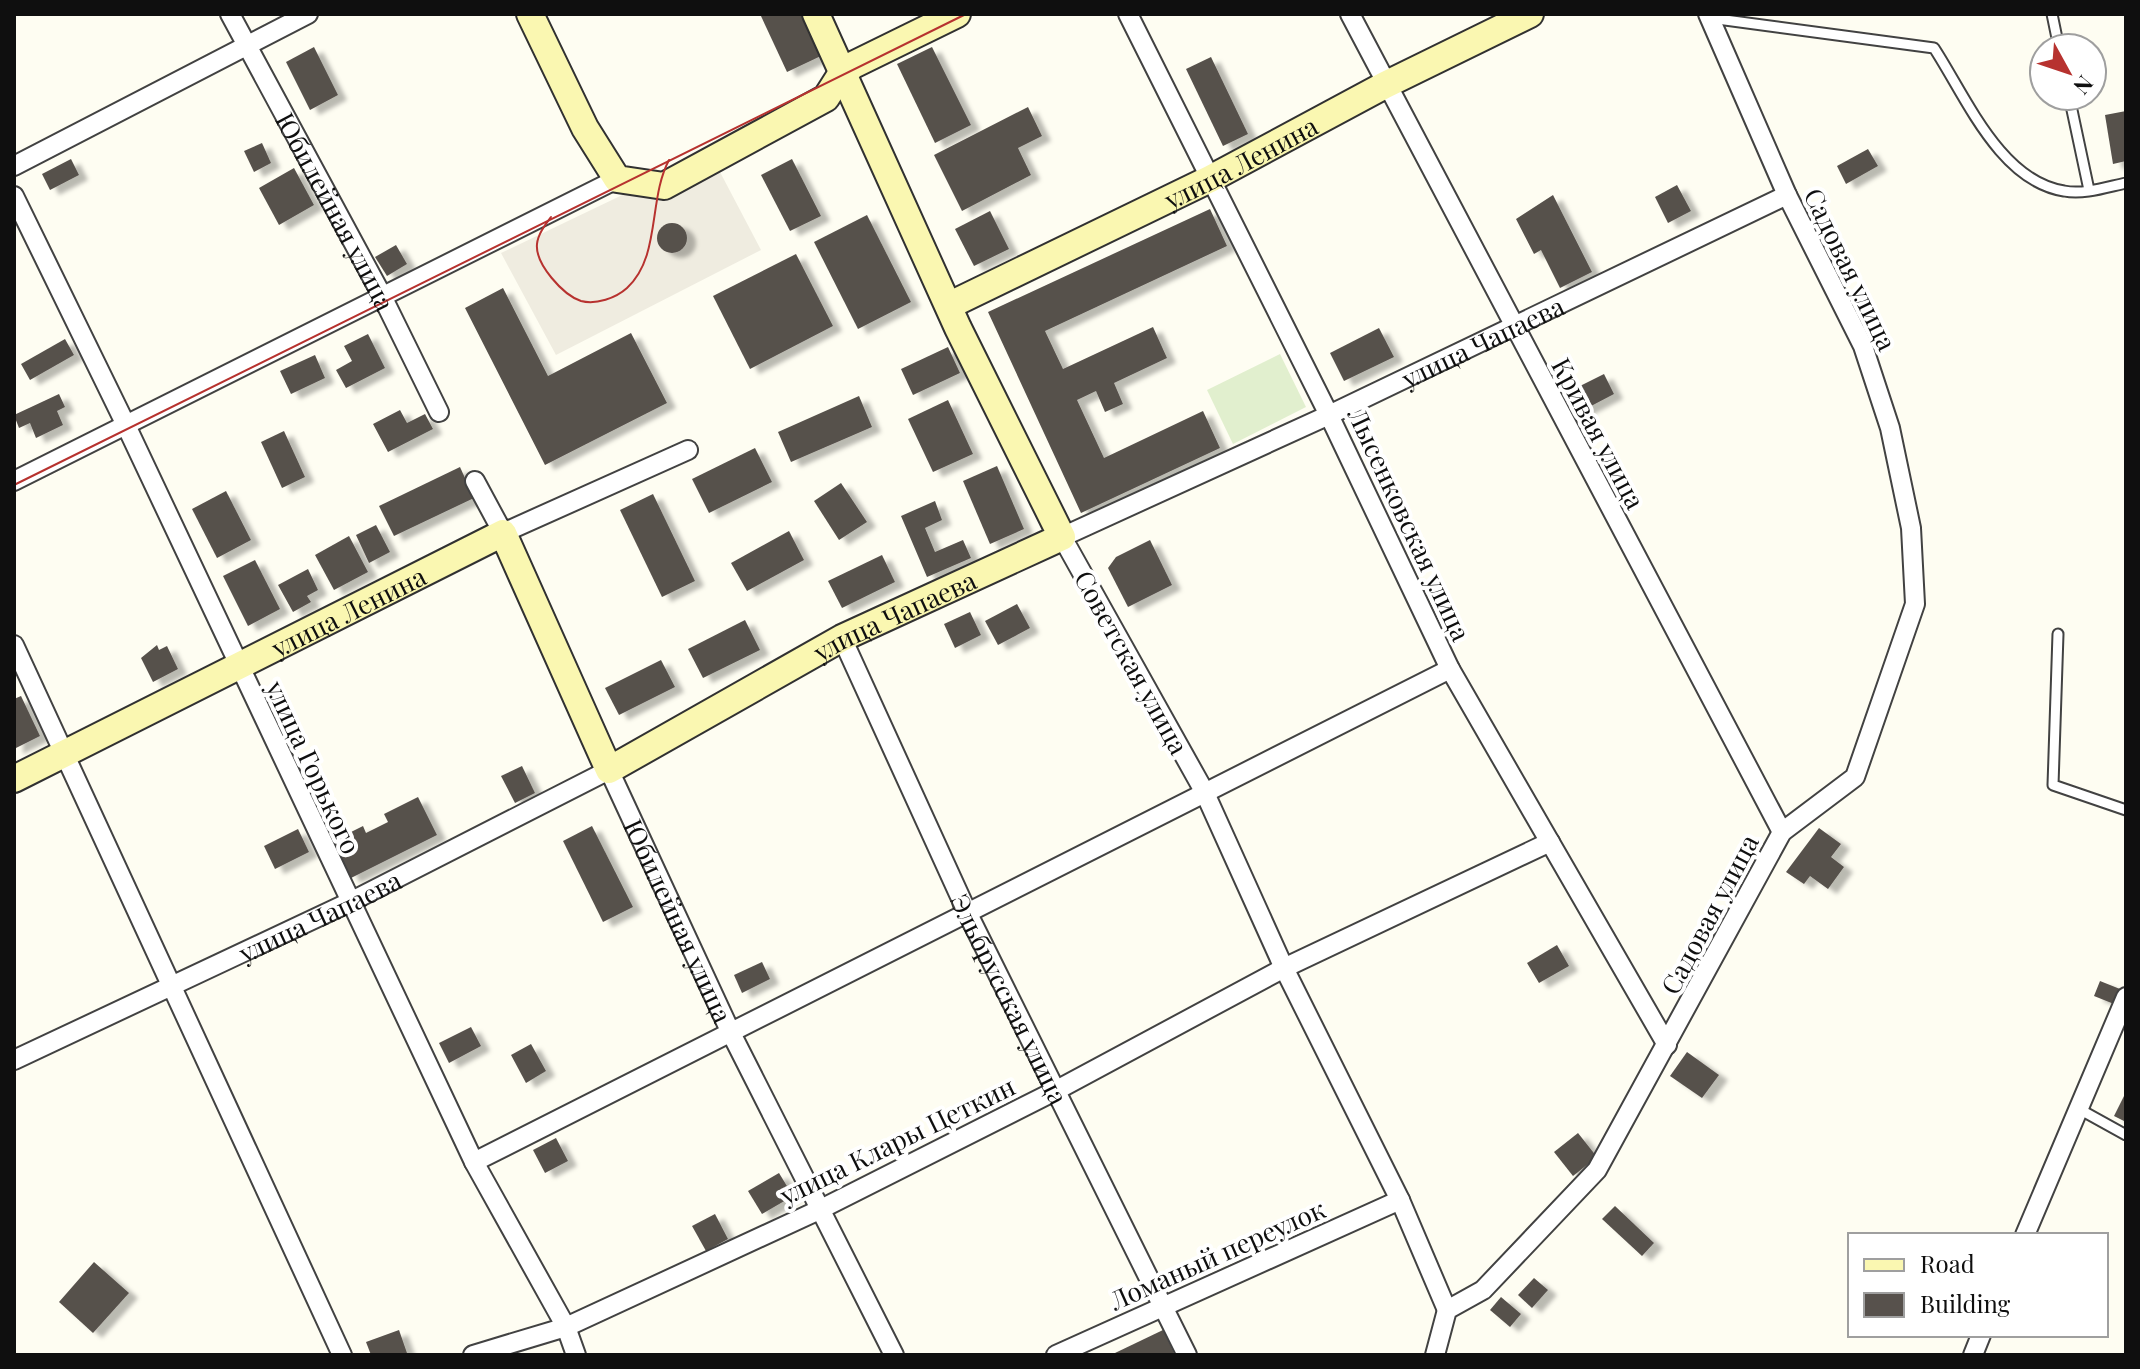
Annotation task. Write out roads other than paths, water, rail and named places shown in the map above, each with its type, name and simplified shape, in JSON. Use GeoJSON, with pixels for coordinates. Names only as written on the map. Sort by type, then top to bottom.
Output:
{"type":"FeatureCollection","features":[{"type":"Feature","properties":{"kind":"main road"},"geometry":{"type":"LineString","coordinates":[[530,14],[585,128],[617,179],[664,186],[826,98],[844,71],[957,14]]}},
{"type":"Feature","properties":{"kind":"main road","name":"Советская улица"},"geometry":{"type":"LineString","coordinates":[[816,14],[950,305],[1062,537]]}},
{"type":"Feature","properties":{"kind":"main road","name":"улица Ленина"},"geometry":{"type":"LineString","coordinates":[[950,305],[1210,179],[1385,85],[1530,14]]}},
{"type":"Feature","properties":{"kind":"main road","name":"улица Ленина"},"geometry":{"type":"LineString","coordinates":[[14,779],[503,533]]}},
{"type":"Feature","properties":{"kind":"main road","name":"Юбилейная улица"},"geometry":{"type":"LineString","coordinates":[[503,533],[609,770]]}},
{"type":"Feature","properties":{"kind":"main road","name":"улица Чапаева"},"geometry":{"type":"LineString","coordinates":[[609,770],[842,638],[1062,537]]}},
{"type":"Feature","properties":{"kind":"street","name":"Юбилейная улица"},"geometry":{"type":"LineString","coordinates":[[230,14],[245,48],[382,296],[439,412]]}},
{"type":"Feature","properties":{"kind":"street"},"geometry":{"type":"LineString","coordinates":[[14,166],[308,14]]}},
{"type":"Feature","properties":{"kind":"street","name":"Лысенковская улица"},"geometry":{"type":"LineString","coordinates":[[1128,14],[1329,415],[1450,669],[1667,1045]]}},
{"type":"Feature","properties":{"kind":"street","name":"Кривая улица"},"geometry":{"type":"LineString","coordinates":[[1350,14],[1782,832]]}},
{"type":"Feature","properties":{"kind":"street","name":"Садовая улица"},"geometry":{"type":"LineString","coordinates":[[1447,1310],[1483,1290],[1597,1170],[1782,832],[1855,777],[1915,604],[1911,528],[1890,428],[1863,346],[1787,195],[1709,16]]}},
{"type":"Feature","properties":{"kind":"street"},"geometry":{"type":"LineString","coordinates":[[14,481],[617,179]]}},
{"type":"Feature","properties":{"kind":"street","name":"улица Чапаева"},"geometry":{"type":"LineString","coordinates":[[1062,537],[1329,415],[1787,195]]}},
{"type":"Feature","properties":{"kind":"street","name":"улица Горького"},"geometry":{"type":"LineString","coordinates":[[14,196],[126,424],[474,1162],[566,1327],[576,1355]]}},
{"type":"Feature","properties":{"kind":"street","name":"улица Ленина"},"geometry":{"type":"LineString","coordinates":[[503,533],[688,450]]}},
{"type":"Feature","properties":{"kind":"street","name":"Юбилейная улица"},"geometry":{"type":"LineString","coordinates":[[475,481],[503,533]]}},
{"type":"Feature","properties":{"kind":"street","name":"Советская улица"},"geometry":{"type":"LineString","coordinates":[[1062,537],[1204,791],[1284,968],[1400,1200],[1447,1310]]}},
{"type":"Feature","properties":{"kind":"street","name":"Эльбрусская улица"},"geometry":{"type":"LineString","coordinates":[[842,638],[968,914],[1187,1355]]}},
{"type":"Feature","properties":{"kind":"street"},"geometry":{"type":"LineString","coordinates":[[14,645],[342,1355]]}},
{"type":"Feature","properties":{"kind":"street"},"geometry":{"type":"LineString","coordinates":[[474,1162],[1450,669]]}},
{"type":"Feature","properties":{"kind":"street","name":"Юбилейная улица"},"geometry":{"type":"LineString","coordinates":[[609,770],[731,1033],[894,1355]]}},
{"type":"Feature","properties":{"kind":"street","name":"улица Чапаева"},"geometry":{"type":"LineString","coordinates":[[14,1060],[350,902],[609,770]]}},
{"type":"Feature","properties":{"kind":"street","name":"улица Клары Цеткин"},"geometry":{"type":"LineString","coordinates":[[473,1355],[566,1327],[819,1210],[1055,1091],[1284,968],[1550,842]]}},
{"type":"Feature","properties":{"kind":"street"},"geometry":{"type":"LineString","coordinates":[[2026,1233],[2126,997]]}},
{"type":"Feature","properties":{"kind":"street","name":"Ломаный переулок"},"geometry":{"type":"LineString","coordinates":[[1056,1355],[1400,1200]]}},
{"type":"Feature","properties":{"kind":"street"},"geometry":{"type":"LineString","coordinates":[[1435,1355],[1447,1310]]}},
{"type":"Feature","properties":{"kind":"lane"},"geometry":{"type":"LineString","coordinates":[[1709,16],[1934,48],[2000,150],[2034,183],[2066,192],[2126,183]]}},
{"type":"Feature","properties":{"kind":"lane"},"geometry":{"type":"LineString","coordinates":[[2072,112],[2089,190]]}},
{"type":"Feature","properties":{"kind":"lane"},"geometry":{"type":"LineString","coordinates":[[2058,634],[2053,785],[2126,810]]}},
{"type":"Feature","properties":{"kind":"lane"},"geometry":{"type":"LineString","coordinates":[[2079,1109],[2126,1135]]}},
{"type":"Feature","properties":{"kind":"tram line"},"geometry":{"type":"LineString","coordinates":[[14,485],[966,14]]}},
{"type":"Feature","properties":{"kind":"tram line"},"geometry":{"type":"LineString","coordinates":[[551,217],[540,233],[537,244],[540,260],[552,278],[581,301],[606,300],[617,295],[638,275],[645,260],[658,192],[669,160]]}}]}
